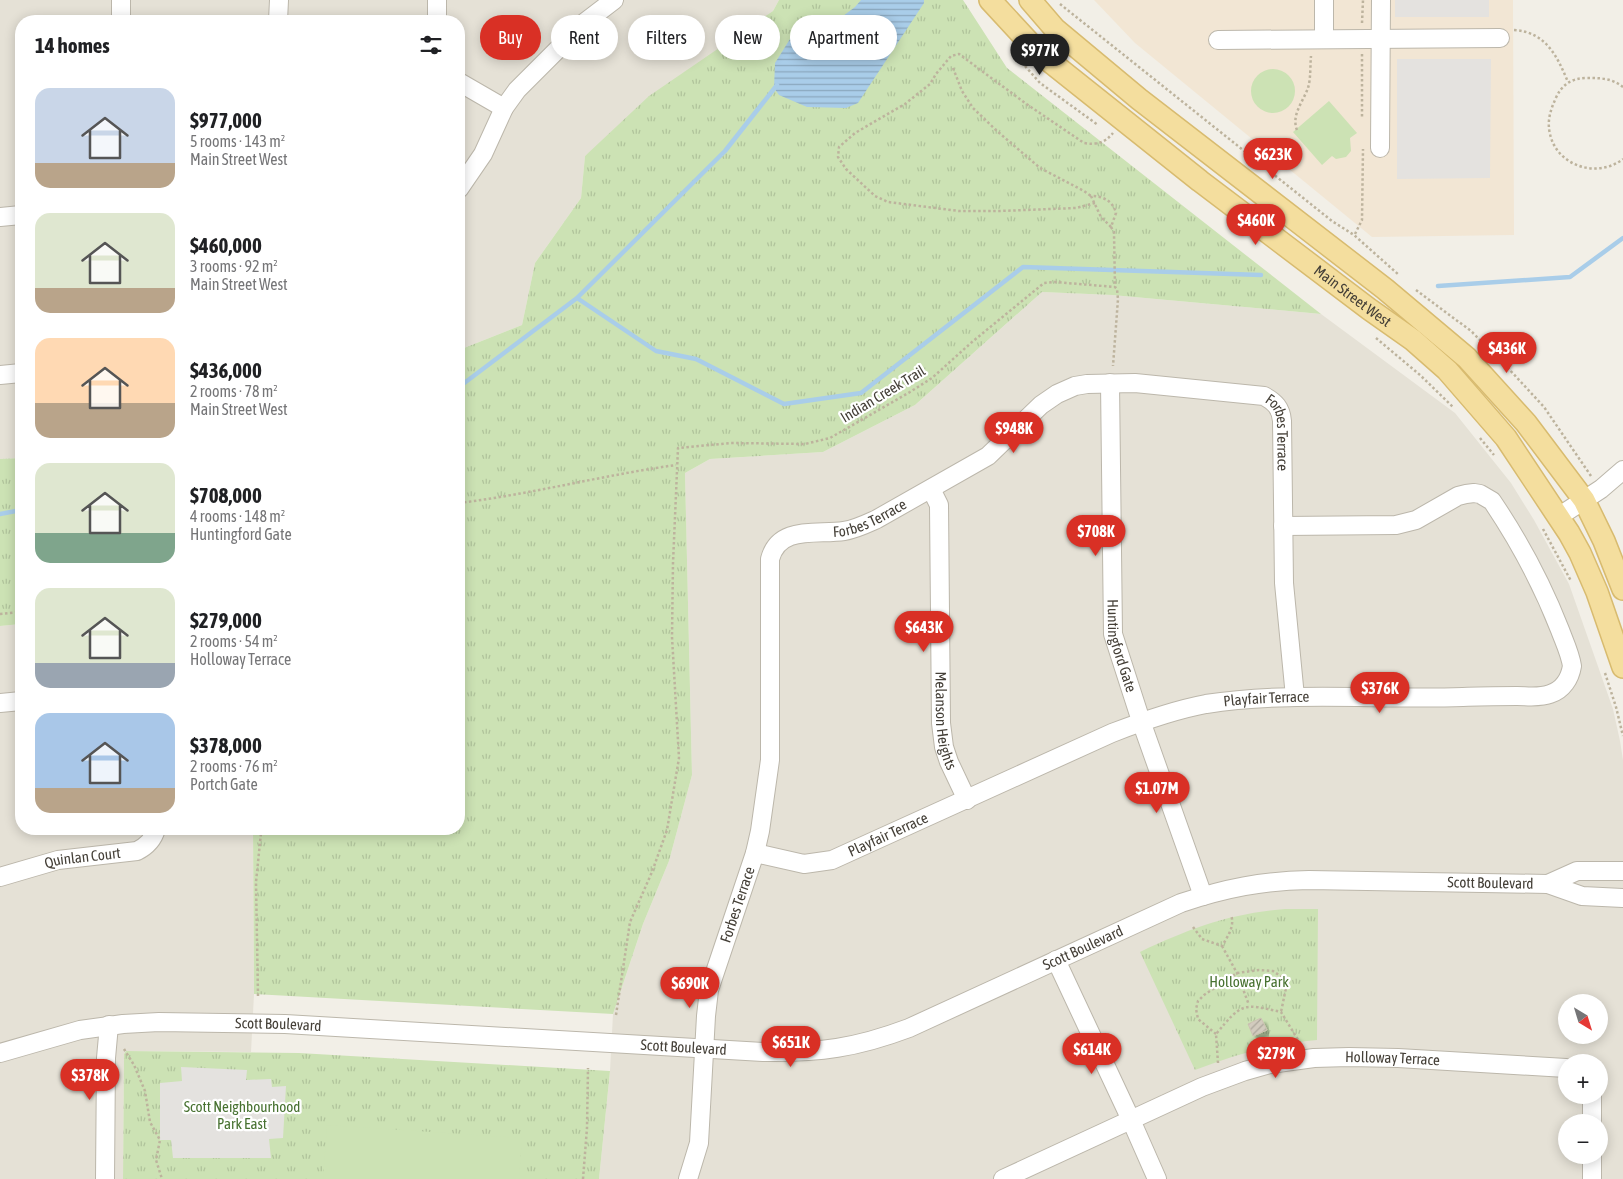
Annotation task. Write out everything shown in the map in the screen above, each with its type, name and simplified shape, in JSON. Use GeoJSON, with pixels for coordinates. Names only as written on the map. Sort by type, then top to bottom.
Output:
{"type":"FeatureCollection","features":[{"type":"Feature","properties":{"kind":"main road","name":"Main Street West"},"geometry":{"type":"LineString","coordinates":[[990,0],[1038,52],[1078,82],[1113,128],[1413,340],[1447,370],[1506,438],[1549,520],[1580,553],[1597,592],[1613,668]]}},
{"type":"Feature","properties":{"kind":"main road","name":"Main Street West"},"geometry":{"type":"LineString","coordinates":[[1030,0],[1055,29],[1134,94],[1385,289],[1467,358],[1526,423],[1584,500],[1604,540],[1623,589]]}},
{"type":"Feature","properties":{"kind":"street"},"geometry":{"type":"LineString","coordinates":[[121,0],[121,15]]}},
{"type":"Feature","properties":{"kind":"street"},"geometry":{"type":"LineString","coordinates":[[278,15],[279,0]]}},
{"type":"Feature","properties":{"kind":"street"},"geometry":{"type":"LineString","coordinates":[[437,0],[437,15]]}},
{"type":"Feature","properties":{"kind":"street"},"geometry":{"type":"LineString","coordinates":[[465,180],[483,154],[504,108],[531,75],[584,23],[614,0]]}},
{"type":"Feature","properties":{"kind":"street"},"geometry":{"type":"LineString","coordinates":[[1318,39],[1324,0]]}},
{"type":"Feature","properties":{"kind":"street"},"geometry":{"type":"LineString","coordinates":[[1371,148],[1381,39],[1381,0]]}},
{"type":"Feature","properties":{"kind":"street"},"geometry":{"type":"LineString","coordinates":[[1218,40],[1381,39],[1504,34]]}},
{"type":"Feature","properties":{"kind":"street"},"geometry":{"type":"LineString","coordinates":[[465,85],[504,108]]}},
{"type":"Feature","properties":{"kind":"street"},"geometry":{"type":"LineString","coordinates":[[0,217],[15,216]]}},
{"type":"Feature","properties":{"kind":"street"},"geometry":{"type":"LineString","coordinates":[[0,375],[15,374]]}},
{"type":"Feature","properties":{"kind":"street","name":"Forbes Terrace"},"geometry":{"type":"LineString","coordinates":[[688,1179],[699,1142],[706,1016],[712,981],[755,853],[760,831],[770,760],[770,567],[772,551],[780,540],[793,534],[832,532],[859,527],[878,519],[988,456],[1041,405],[1057,394],[1066,389],[1111,374],[1135,383],[1264,396],[1274,402],[1282,414],[1284,583],[1295,697]]}},
{"type":"Feature","properties":{"kind":"street","name":"Huntingford Gate"},"geometry":{"type":"LineString","coordinates":[[1111,374],[1113,634],[1141,721],[1203,896]]}},
{"type":"Feature","properties":{"kind":"street"},"geometry":{"type":"LineString","coordinates":[[1549,520],[1601,490],[1623,470]]}},
{"type":"Feature","properties":{"kind":"street","name":"Melanson Heights"},"geometry":{"type":"LineString","coordinates":[[931,489],[939,504],[941,723],[944,747],[949,762],[967,800]]}},
{"type":"Feature","properties":{"kind":"street","name":"Playfair Terrace"},"geometry":{"type":"LineString","coordinates":[[755,853],[804,864],[832,860],[1112,733],[1141,721],[1204,705],[1261,698],[1295,697],[1418,699],[1541,696],[1557,692],[1565,684],[1572,666],[1555,618],[1536,576],[1508,525],[1492,501],[1480,494],[1474,493],[1458,496],[1416,520],[1396,526],[1283,526]]}},
{"type":"Feature","properties":{"kind":"street"},"geometry":{"type":"LineString","coordinates":[[0,703],[15,702]]}},
{"type":"Feature","properties":{"kind":"street","name":"Quinlan Court"},"geometry":{"type":"LineString","coordinates":[[0,876],[58,860],[138,851],[146,847],[154,835]]}},
{"type":"Feature","properties":{"kind":"street","name":"Scott Boulevard"},"geometry":{"type":"LineString","coordinates":[[1548,884],[1577,871],[1623,871]]}},
{"type":"Feature","properties":{"kind":"street","name":"Scott Boulevard"},"geometry":{"type":"LineString","coordinates":[[0,1053],[71,1032],[108,1025],[160,1022],[285,1024],[704,1048],[801,1052],[832,1050],[869,1042],[909,1028],[1181,902],[1248,884],[1283,880],[1548,884],[1582,896],[1623,898]]}},
{"type":"Feature","properties":{"kind":"street"},"geometry":{"type":"LineString","coordinates":[[1056,960],[1157,1179]]}},
{"type":"Feature","properties":{"kind":"street"},"geometry":{"type":"LineString","coordinates":[[106,1179],[106,1058],[108,1025]]}},
{"type":"Feature","properties":{"kind":"street","name":"Holloway Terrace"},"geometry":{"type":"LineString","coordinates":[[1003,1179],[1223,1078],[1270,1064],[1306,1059],[1398,1058],[1558,1068]]}},
{"type":"Feature","properties":{"kind":"street"},"geometry":{"type":"LineString","coordinates":[[1592,1164],[1592,1179]]}},
{"type":"Feature","properties":{"kind":"path"},"geometry":{"type":"LineString","coordinates":[[1362,118],[1363,0]]}},
{"type":"Feature","properties":{"kind":"path"},"geometry":{"type":"LineString","coordinates":[[1504,34],[1533,33],[1540,38],[1553,53],[1568,82]]}},
{"type":"Feature","properties":{"kind":"path"},"geometry":{"type":"LineString","coordinates":[[1297,130],[1296,115],[1308,86],[1318,39]]}},
{"type":"Feature","properties":{"kind":"path"},"geometry":{"type":"LineString","coordinates":[[1094,203],[1076,208],[959,211],[888,202],[875,196],[846,169],[838,157],[838,147],[855,133],[905,104],[930,84],[951,56],[958,54],[1084,143],[1095,145],[1108,139],[1113,128]]}},
{"type":"Feature","properties":{"kind":"path"},"geometry":{"type":"LineString","coordinates":[[1021,62],[1040,83],[1100,126]]}},
{"type":"Feature","properties":{"kind":"path"},"geometry":{"type":"LineString","coordinates":[[953,68],[967,100],[973,108],[1040,168],[1091,196],[1101,217],[1114,232],[1115,287],[1118,289],[1118,299],[1111,374]]}},
{"type":"Feature","properties":{"kind":"path"},"geometry":{"type":"LineString","coordinates":[[1623,87],[1610,80],[1599,78],[1578,78],[1568,82],[1559,91],[1550,112],[1549,123],[1550,134],[1554,144],[1560,153],[1575,165],[1592,169],[1611,166],[1623,159]]}},
{"type":"Feature","properties":{"kind":"path"},"geometry":{"type":"LineString","coordinates":[[1354,235],[1362,220],[1371,148]]}},
{"type":"Feature","properties":{"kind":"path"},"geometry":{"type":"LineString","coordinates":[[1091,196],[1101,196],[1114,208],[1116,213],[1111,227]]}},
{"type":"Feature","properties":{"kind":"path","name":"Indian Creek Trail"},"geometry":{"type":"LineString","coordinates":[[677,465],[678,448],[731,443],[805,444],[830,438],[932,378],[972,342],[1044,283],[1055,282],[1115,287]]}},
{"type":"Feature","properties":{"kind":"path"},"geometry":{"type":"LineString","coordinates":[[1372,334],[1420,375],[1454,408]]}},
{"type":"Feature","properties":{"kind":"path"},"geometry":{"type":"LineString","coordinates":[[1478,436],[1495,456]]}},
{"type":"Feature","properties":{"kind":"path"},"geometry":{"type":"LineString","coordinates":[[465,502],[559,486],[623,472],[677,465],[672,637],[680,758],[667,830],[652,872],[630,922],[616,1015]]}},
{"type":"Feature","properties":{"kind":"path"},"geometry":{"type":"LineString","coordinates":[[1549,520],[1575,589]]}},
{"type":"Feature","properties":{"kind":"path"},"geometry":{"type":"LineString","coordinates":[[0,614],[15,613]]}},
{"type":"Feature","properties":{"kind":"path"},"geometry":{"type":"LineString","coordinates":[[1613,668],[1616,708],[1623,736]]}},
{"type":"Feature","properties":{"kind":"path"},"geometry":{"type":"LineString","coordinates":[[258,996],[256,882],[261,835]]}},
{"type":"Feature","properties":{"kind":"path"},"geometry":{"type":"LineString","coordinates":[[1222,946],[1230,933],[1233,920],[1231,915]]}},
{"type":"Feature","properties":{"kind":"path"},"geometry":{"type":"LineString","coordinates":[[1193,927],[1202,939],[1222,946],[1237,973],[1249,1006]]}},
{"type":"Feature","properties":{"kind":"path"},"geometry":{"type":"LineString","coordinates":[[1218,1063],[1216,1034],[1198,1019],[1196,1009],[1198,1001],[1204,994],[1237,973],[1259,970],[1273,971],[1283,978],[1286,988],[1281,1012],[1300,1044]]}},
{"type":"Feature","properties":{"kind":"path"},"geometry":{"type":"LineString","coordinates":[[1216,1034],[1240,1008],[1249,1006],[1281,1012]]}},
{"type":"Feature","properties":{"kind":"path"},"geometry":{"type":"LineString","coordinates":[[124,1049],[134,1064],[145,1091],[150,1122],[160,1140],[156,1160],[162,1179]]}},
{"type":"Feature","properties":{"kind":"path"},"geometry":{"type":"LineString","coordinates":[[583,1179],[587,1128],[588,1068]]}},
{"type":"Feature","properties":{"kind":"shaded area"},"geometry":{"type":"Polygon","coordinates":[[[0,0],[779,0],[773,11],[768,15],[715,15],[715,56],[585,156],[581,198],[535,263],[522,325],[465,348],[465,15],[15,15],[15,458],[0,459],[0,0]]]}},
{"type":"Feature","properties":{"kind":"shaded area"},"geometry":{"type":"Polygon","coordinates":[[[1094,0],[1513,0],[1514,235],[1372,237],[1135,43],[1094,0]]]}},
{"type":"Feature","properties":{"kind":"shaded area"},"geometry":{"type":"Polygon","coordinates":[[[1395,0],[1489,0],[1489,17],[1395,17],[1395,0]]]}},
{"type":"Feature","properties":{"kind":"shaded area"},"geometry":{"type":"Polygon","coordinates":[[[1397,59],[1491,59],[1490,178],[1397,179],[1397,59]]]}},
{"type":"Feature","properties":{"kind":"shaded area"},"geometry":{"type":"Polygon","coordinates":[[[1042,292],[1112,295],[1321,314],[1455,413],[1511,483],[1534,520],[1569,584],[1613,709],[1623,760],[1623,1179],[599,1179],[610,1071],[613,1014],[643,924],[669,861],[692,775],[685,473],[710,459],[823,452],[915,405],[1042,292]]]}},
{"type":"Feature","properties":{"kind":"shaded area"},"geometry":{"type":"Polygon","coordinates":[[[15,625],[15,835],[253,835],[254,994],[251,1052],[126,1051],[124,1054],[123,1179],[0,1179],[0,626],[15,625]]]}},
{"type":"Feature","properties":{"kind":"shaded area"},"geometry":{"type":"Polygon","coordinates":[[[181,1067],[247,1070],[246,1080],[271,1079],[272,1087],[286,1086],[283,1138],[269,1139],[271,1158],[173,1158],[171,1140],[160,1140],[160,1083],[182,1081],[181,1067]]]}},
{"type":"Feature","properties":{"kind":"green space"},"geometry":{"type":"Polygon","coordinates":[[[779,0],[963,0],[1007,68],[1321,314],[1112,295],[1042,292],[915,405],[823,452],[710,459],[685,473],[692,775],[669,861],[643,924],[613,1014],[254,994],[253,835],[465,835],[465,348],[522,325],[535,263],[581,198],[585,156],[649,96],[702,60],[705,60],[705,58],[715,51],[715,60],[780,60],[780,15],[767,15],[773,11],[779,0]]]}},
{"type":"Feature","properties":{"kind":"green space"},"geometry":{"type":"Polygon","coordinates":[[[1277,69],[1289,75],[1294,82],[1294,100],[1289,107],[1282,112],[1269,113],[1257,107],[1252,100],[1251,87],[1257,75],[1264,70],[1277,69]]]}},
{"type":"Feature","properties":{"kind":"green space"},"geometry":{"type":"Polygon","coordinates":[[[1329,101],[1357,133],[1350,138],[1351,151],[1346,157],[1336,159],[1332,156],[1322,165],[1293,132],[1329,101]]]}},
{"type":"Feature","properties":{"kind":"green space"},"geometry":{"type":"Polygon","coordinates":[[[15,458],[15,625],[0,626],[0,459],[15,458]]]}},
{"type":"Feature","properties":{"kind":"green space","name":"Holloway Park"},"geometry":{"type":"Polygon","coordinates":[[[1285,909],[1318,909],[1317,1040],[1255,1050],[1195,1070],[1140,952],[1210,923],[1245,914],[1285,909]]]}},
{"type":"Feature","properties":{"kind":"green space","name":"Scott Neighbourhood Park East"},"geometry":{"type":"Polygon","coordinates":[[[126,1051],[299,1053],[610,1071],[599,1179],[123,1179],[124,1054],[126,1051]]]}},
{"type":"Feature","properties":{"kind":"green space"},"geometry":{"type":"Polygon","coordinates":[[[327,1125],[522,1138],[519,1179],[323,1179],[327,1125]]]}},
{"type":"Feature","properties":{"kind":"water"},"geometry":{"type":"Polygon","coordinates":[[[861,0],[924,0],[924,3],[897,44],[897,15],[844,15],[861,0]]]}},
{"type":"Feature","properties":{"kind":"water"},"geometry":{"type":"Polygon","coordinates":[[[790,39],[790,60],[886,60],[858,103],[846,108],[807,107],[779,95],[774,88],[775,63],[777,60],[780,60],[780,55],[790,39]]]}},
{"type":"Feature","properties":{"kind":"building"},"geometry":{"type":"Polygon","coordinates":[[[1261,1018],[1267,1030],[1253,1036],[1248,1024],[1261,1018]]]}},
{"type":"Feature","properties":{"kind":"waterway"},"geometry":{"type":"LineString","coordinates":[[465,382],[577,298],[725,151],[777,85]]}},
{"type":"Feature","properties":{"kind":"waterway"},"geometry":{"type":"LineString","coordinates":[[1438,286],[1570,277],[1623,238]]}},
{"type":"Feature","properties":{"kind":"waterway"},"geometry":{"type":"LineString","coordinates":[[577,298],[656,351],[696,359],[784,404],[861,393],[1023,267],[1261,275]]}},
{"type":"Feature","properties":{"kind":"waterway"},"geometry":{"type":"LineString","coordinates":[[0,514],[15,511]]}}]}
